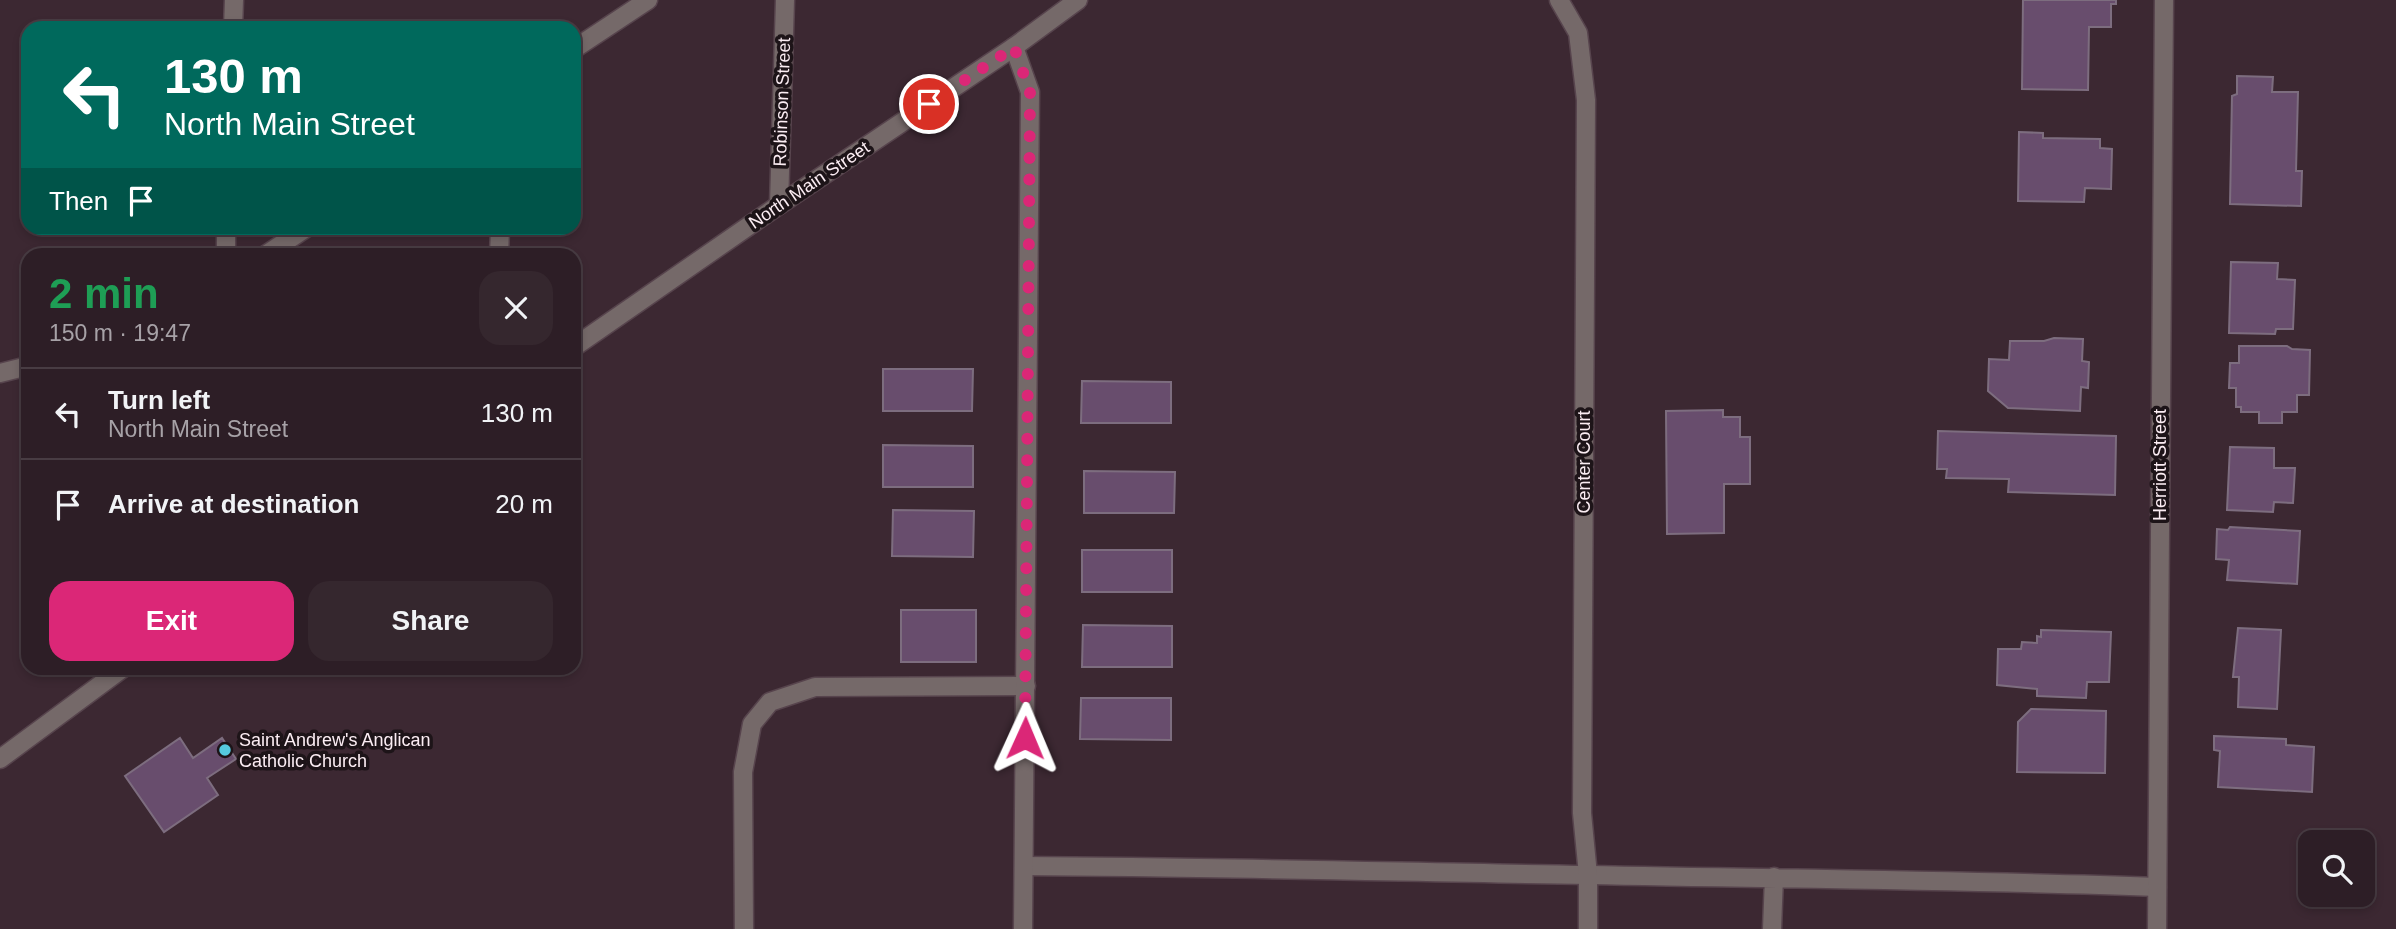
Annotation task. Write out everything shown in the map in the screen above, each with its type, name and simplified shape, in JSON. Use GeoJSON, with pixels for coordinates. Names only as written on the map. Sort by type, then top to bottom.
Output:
{"type":"FeatureCollection","features":[{"type":"Feature","properties":{"kind":"street"},"geometry":{"type":"LineString","coordinates":[[233,21],[234,0]]}},
{"type":"Feature","properties":{"kind":"street"},"geometry":{"type":"LineString","coordinates":[[581,44],[648,0]]}},
{"type":"Feature","properties":{"kind":"street","name":"Robinson Street"},"geometry":{"type":"LineString","coordinates":[[779,205],[785,0]]}},
{"type":"Feature","properties":{"kind":"street","name":"North Main Street"},"geometry":{"type":"LineString","coordinates":[[581,342],[1014,47],[1078,0]]}},
{"type":"Feature","properties":{"kind":"street","name":"Center Court"},"geometry":{"type":"LineString","coordinates":[[1559,0],[1578,33],[1586,100],[1582,813],[1588,875],[1588,929]]}},
{"type":"Feature","properties":{"kind":"street","name":"Herriott Street"},"geometry":{"type":"LineString","coordinates":[[2157,929],[2164,0]]}},
{"type":"Feature","properties":{"kind":"street"},"geometry":{"type":"LineString","coordinates":[[1014,47],[1030,92],[1023,929]]}},
{"type":"Feature","properties":{"kind":"street"},"geometry":{"type":"LineString","coordinates":[[276,248],[296,235]]}},
{"type":"Feature","properties":{"kind":"street"},"geometry":{"type":"LineString","coordinates":[[0,373],[21,368]]}},
{"type":"Feature","properties":{"kind":"street"},"geometry":{"type":"LineString","coordinates":[[0,759],[114,675]]}},
{"type":"Feature","properties":{"kind":"street"},"geometry":{"type":"LineString","coordinates":[[744,929],[743,772],[752,724],[771,702],[815,687],[1026,686]]}},
{"type":"Feature","properties":{"kind":"street"},"geometry":{"type":"LineString","coordinates":[[1024,866],[1357,869],[2157,887]]}},
{"type":"Feature","properties":{"kind":"street"},"geometry":{"type":"LineString","coordinates":[[1772,929],[1774,877]]}},
{"type":"Feature","properties":{"kind":"building"},"geometry":{"type":"Polygon","coordinates":[[[2023,0],[2116,0],[2116,4],[2111,4],[2111,27],[2089,27],[2088,90],[2022,89],[2023,0]]]}},
{"type":"Feature","properties":{"kind":"building"},"geometry":{"type":"Polygon","coordinates":[[[2237,76],[2273,77],[2272,92],[2298,92],[2296,171],[2302,171],[2301,206],[2230,204],[2232,96],[2237,94],[2237,76]]]}},
{"type":"Feature","properties":{"kind":"building"},"geometry":{"type":"Polygon","coordinates":[[[2019,132],[2043,133],[2043,138],[2100,139],[2100,148],[2112,149],[2111,189],[2085,188],[2084,202],[2018,201],[2019,132]]]}},
{"type":"Feature","properties":{"kind":"building"},"geometry":{"type":"Polygon","coordinates":[[[2231,262],[2278,263],[2277,279],[2295,280],[2293,329],[2276,329],[2275,334],[2229,333],[2231,262]]]}},
{"type":"Feature","properties":{"kind":"building"},"geometry":{"type":"Polygon","coordinates":[[[2054,338],[2083,339],[2082,361],[2089,362],[2088,388],[2081,387],[2080,411],[2008,408],[1988,391],[1989,359],[2009,360],[2010,341],[2044,341],[2054,338]]]}},
{"type":"Feature","properties":{"kind":"building"},"geometry":{"type":"Polygon","coordinates":[[[2239,346],[2287,346],[2310,350],[2309,395],[2297,395],[2297,412],[2282,412],[2282,423],[2259,423],[2259,412],[2241,412],[2241,407],[2236,407],[2236,388],[2229,388],[2230,363],[2239,363],[2239,346]]]}},
{"type":"Feature","properties":{"kind":"building"},"geometry":{"type":"Polygon","coordinates":[[[883,369],[973,369],[972,411],[883,411],[883,369]]]}},
{"type":"Feature","properties":{"kind":"building"},"geometry":{"type":"Polygon","coordinates":[[[1082,381],[1171,382],[1171,423],[1081,423],[1082,381]]]}},
{"type":"Feature","properties":{"kind":"building"},"geometry":{"type":"Polygon","coordinates":[[[1723,410],[1723,417],[1740,417],[1740,437],[1750,437],[1750,484],[1724,484],[1724,533],[1667,534],[1666,411],[1723,410]]]}},
{"type":"Feature","properties":{"kind":"building"},"geometry":{"type":"Polygon","coordinates":[[[1938,431],[2116,436],[2115,495],[2008,492],[2009,479],[1946,478],[1947,469],[1937,469],[1938,431]]]}},
{"type":"Feature","properties":{"kind":"building"},"geometry":{"type":"Polygon","coordinates":[[[883,445],[973,446],[973,487],[883,487],[883,445]]]}},
{"type":"Feature","properties":{"kind":"building"},"geometry":{"type":"Polygon","coordinates":[[[2230,447],[2274,448],[2274,468],[2295,468],[2293,503],[2274,502],[2273,512],[2227,510],[2230,447]]]}},
{"type":"Feature","properties":{"kind":"building"},"geometry":{"type":"Polygon","coordinates":[[[1084,471],[1175,472],[1174,513],[1084,513],[1084,471]]]}},
{"type":"Feature","properties":{"kind":"building"},"geometry":{"type":"Polygon","coordinates":[[[893,510],[974,511],[973,557],[892,556],[893,510]]]}},
{"type":"Feature","properties":{"kind":"building"},"geometry":{"type":"Polygon","coordinates":[[[2230,527],[2300,531],[2297,584],[2227,580],[2229,560],[2216,559],[2217,529],[2228,530],[2230,527]]]}},
{"type":"Feature","properties":{"kind":"building"},"geometry":{"type":"Polygon","coordinates":[[[1082,550],[1172,550],[1172,592],[1082,592],[1082,550]]]}},
{"type":"Feature","properties":{"kind":"building"},"geometry":{"type":"Polygon","coordinates":[[[901,610],[976,610],[976,662],[901,662],[901,610]]]}},
{"type":"Feature","properties":{"kind":"building"},"geometry":{"type":"Polygon","coordinates":[[[1083,625],[1172,626],[1172,667],[1082,667],[1083,625]]]}},
{"type":"Feature","properties":{"kind":"building"},"geometry":{"type":"Polygon","coordinates":[[[2238,628],[2281,630],[2277,709],[2238,707],[2239,677],[2233,677],[2238,628]]]}},
{"type":"Feature","properties":{"kind":"building"},"geometry":{"type":"Polygon","coordinates":[[[2041,630],[2111,632],[2109,682],[2087,682],[2086,698],[2037,696],[2037,689],[1997,685],[1998,649],[2021,649],[2022,642],[2037,643],[2041,630]]]}},
{"type":"Feature","properties":{"kind":"building"},"geometry":{"type":"Polygon","coordinates":[[[1081,698],[1171,698],[1171,740],[1080,739],[1081,698]]]}},
{"type":"Feature","properties":{"kind":"building"},"geometry":{"type":"Polygon","coordinates":[[[2031,709],[2106,711],[2105,773],[2017,772],[2018,722],[2031,709]]]}},
{"type":"Feature","properties":{"kind":"building"},"geometry":{"type":"Polygon","coordinates":[[[2214,736],[2286,739],[2286,745],[2314,747],[2312,792],[2218,787],[2220,751],[2214,750],[2214,736]]]}},
{"type":"Feature","properties":{"kind":"building"},"geometry":{"type":"Polygon","coordinates":[[[180,738],[193,758],[222,738],[236,759],[207,778],[218,795],[164,832],[125,776],[180,738]]]}},
{"type":"Feature","properties":{"kind":"place","name":"Saint Andrew's Anglican Catholic Church"},"geometry":{"type":"Point","coordinates":[225,750]}},
{"type":"Feature","properties":{"kind":"route"},"geometry":{"type":"LineString","coordinates":[[929,104],[1014,47],[1030,92],[1025,738]]}}]}
